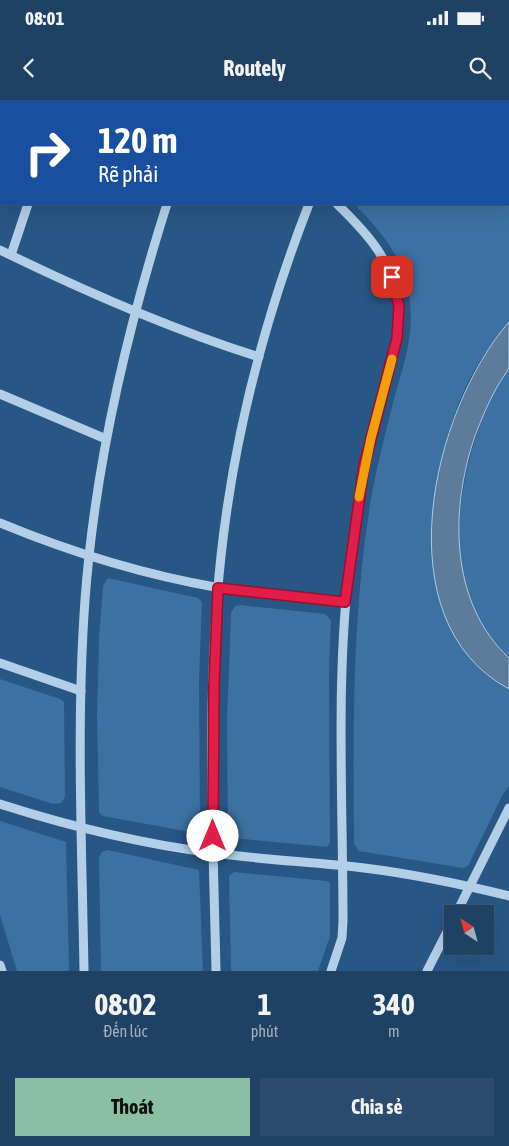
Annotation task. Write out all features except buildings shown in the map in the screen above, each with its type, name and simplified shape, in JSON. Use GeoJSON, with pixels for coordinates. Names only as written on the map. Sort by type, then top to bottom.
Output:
{"type":"FeatureCollection","features":[{"type":"Feature","properties":{"kind":"street"},"geometry":{"type":"LineString","coordinates":[[11,255],[28,205]]}},
{"type":"Feature","properties":{"kind":"street"},"geometry":{"type":"LineString","coordinates":[[84,971],[81,691],[89,556],[106,439],[134,311],[167,205]]}},
{"type":"Feature","properties":{"kind":"street"},"geometry":{"type":"LineString","coordinates":[[216,971],[213,854],[214,685],[218,588],[237,452],[259,358],[280,285],[309,205]]}},
{"type":"Feature","properties":{"kind":"street"},"geometry":{"type":"LineString","coordinates":[[331,971],[342,938],[343,866],[340,703],[345,602],[364,466],[397,338],[399,314],[396,291],[388,264],[370,238],[338,205]]}},
{"type":"Feature","properties":{"kind":"street"},"geometry":{"type":"LineString","coordinates":[[0,250],[134,311],[222,346],[259,358]]}},
{"type":"Feature","properties":{"kind":"street"},"geometry":{"type":"LineString","coordinates":[[0,394],[106,439]]}},
{"type":"Feature","properties":{"kind":"street"},"geometry":{"type":"LineString","coordinates":[[0,523],[89,556],[218,588],[345,602]]}},
{"type":"Feature","properties":{"kind":"street"},"geometry":{"type":"LineString","coordinates":[[0,663],[81,691]]}},
{"type":"Feature","properties":{"kind":"street"},"geometry":{"type":"LineString","coordinates":[[0,804],[82,828],[213,854],[398,873],[470,886],[509,896]]}},
{"type":"Feature","properties":{"kind":"street"},"geometry":{"type":"LineString","coordinates":[[460,905],[509,808]]}},
{"type":"Feature","properties":{"kind":"street"},"geometry":{"type":"LineString","coordinates":[[427,971],[444,938]]}},
{"type":"Feature","properties":{"kind":"street"},"geometry":{"type":"LineString","coordinates":[[0,965],[2,971]]}},
{"type":"Feature","properties":{"kind":"shaded area"},"geometry":{"type":"Polygon","coordinates":[[[355,205],[509,205],[509,322],[482,358],[467,384],[452,421],[441,462],[434,505],[432,549],[438,591],[452,630],[475,663],[509,689],[509,786],[503,794],[468,866],[463,868],[359,851],[354,844],[355,674],[364,547],[378,465],[407,351],[411,315],[404,273],[391,248],[355,205]]]}},
{"type":"Feature","properties":{"kind":"shaded area"},"geometry":{"type":"Polygon","coordinates":[[[509,322],[509,368],[491,399],[475,436],[461,494],[459,524],[460,553],[465,582],[475,610],[489,635],[509,658],[509,689],[469,657],[445,615],[433,566],[432,513],[442,459],[459,407],[482,360],[509,322]]]}},
{"type":"Feature","properties":{"kind":"shaded area"},"geometry":{"type":"Polygon","coordinates":[[[509,367],[509,658],[483,627],[469,600],[461,565],[459,536],[461,506],[473,445],[495,390],[509,367]]]}},
{"type":"Feature","properties":{"kind":"shaded area"},"geometry":{"type":"Polygon","coordinates":[[[108,578],[198,598],[202,602],[199,679],[200,828],[196,833],[103,816],[99,812],[97,715],[99,639],[103,586],[108,578]]]}},
{"type":"Feature","properties":{"kind":"shaded area"},"geometry":{"type":"Polygon","coordinates":[[[235,606],[325,614],[331,620],[329,674],[330,843],[327,847],[232,838],[228,835],[227,722],[231,613],[235,606]]]}},
{"type":"Feature","properties":{"kind":"shaded area"},"geometry":{"type":"Polygon","coordinates":[[[0,679],[64,702],[65,797],[61,803],[53,804],[0,787],[0,679]]]}},
{"type":"Feature","properties":{"kind":"shaded area"},"geometry":{"type":"Polygon","coordinates":[[[0,821],[66,842],[69,971],[17,971],[0,915],[0,821]]]}},
{"type":"Feature","properties":{"kind":"shaded area"},"geometry":{"type":"Polygon","coordinates":[[[108,850],[199,870],[203,971],[101,971],[99,857],[102,852],[108,850]]]}},
{"type":"Feature","properties":{"kind":"shaded area"},"geometry":{"type":"Polygon","coordinates":[[[234,872],[327,881],[330,883],[330,936],[318,971],[231,971],[229,876],[234,872]]]}},
{"type":"Feature","properties":{"kind":"slow traffic"},"geometry":{"type":"LineString","coordinates":[[359,497],[364,466],[392,359]]}},
{"type":"Feature","properties":{"kind":"route"},"geometry":{"type":"LineString","coordinates":[[213,836],[215,632],[218,588],[345,602],[364,466],[397,338],[399,306],[392,277]]}}]}
